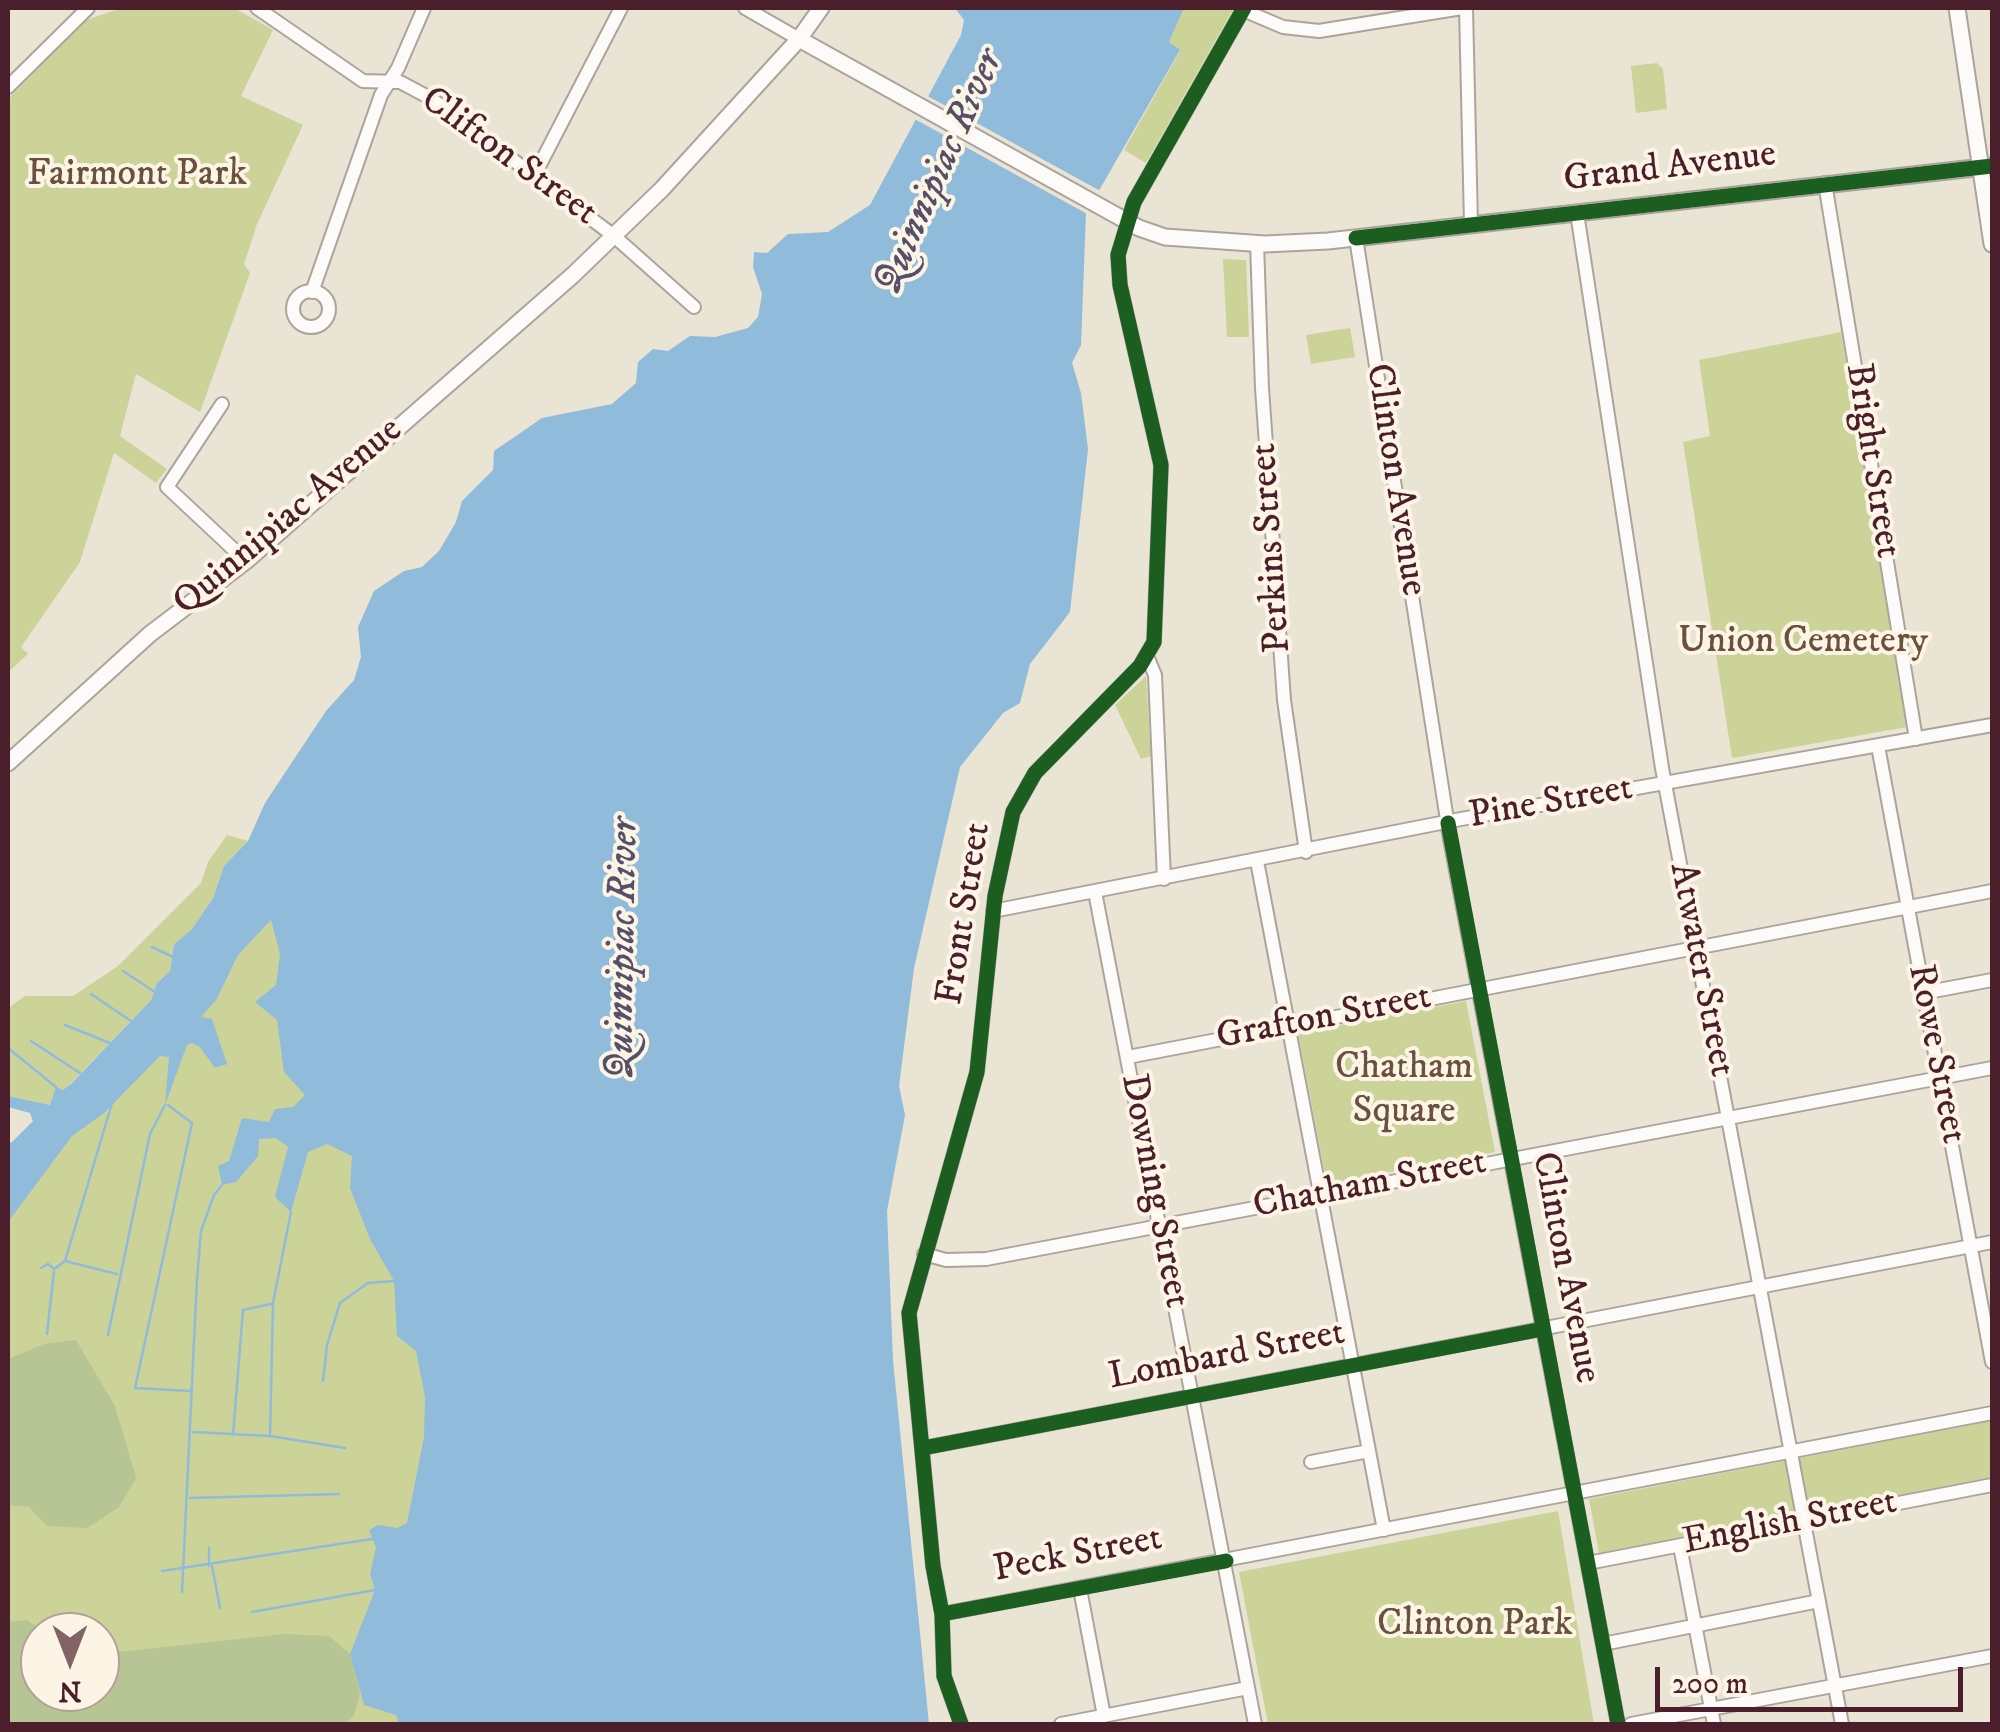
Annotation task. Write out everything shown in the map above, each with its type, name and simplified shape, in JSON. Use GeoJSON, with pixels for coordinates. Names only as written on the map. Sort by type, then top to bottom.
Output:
{"type":"FeatureCollection","features":[{"type":"Feature","properties":{"kind":"main road","name":"Quinnipiac Avenue"},"geometry":{"type":"LineString","coordinates":[[8,763],[150,634],[246,562],[617,239],[799,39],[821,8]]}},
{"type":"Feature","properties":{"kind":"main road"},"geometry":{"type":"LineString","coordinates":[[1956,8],[1986,167],[1992,244]]}},
{"type":"Feature","properties":{"kind":"main road","name":"Grand Avenue"},"geometry":{"type":"LineString","coordinates":[[799,39],[1128,222],[1165,236],[1257,243],[1356,238],[1986,167]]}},
{"type":"Feature","properties":{"kind":"street"},"geometry":{"type":"LineString","coordinates":[[8,87],[88,8]]}},
{"type":"Feature","properties":{"kind":"street","name":"Clifton Street"},"geometry":{"type":"LineString","coordinates":[[256,8],[352,75],[372,83],[406,84],[432,99],[617,239],[694,307]]}},
{"type":"Feature","properties":{"kind":"street"},"geometry":{"type":"LineString","coordinates":[[312,292],[342,195],[424,8]]}},
{"type":"Feature","properties":{"kind":"street"},"geometry":{"type":"LineString","coordinates":[[534,176],[621,8]]}},
{"type":"Feature","properties":{"kind":"street"},"geometry":{"type":"LineString","coordinates":[[745,8],[799,39]]}},
{"type":"Feature","properties":{"kind":"street"},"geometry":{"type":"LineString","coordinates":[[1164,879],[1155,674],[1148,656],[1156,626],[1161,465],[1118,274],[1128,222],[1244,9],[1283,27],[1319,31],[1464,8],[1471,224]]}},
{"type":"Feature","properties":{"kind":"street","name":"Bright Street"},"geometry":{"type":"LineString","coordinates":[[1826,184],[1916,740]]}},
{"type":"Feature","properties":{"kind":"street","name":"Atwater Street"},"geometry":{"type":"LineString","coordinates":[[1577,212],[1665,783],[1842,1724]]}},
{"type":"Feature","properties":{"kind":"street","name":"Clinton Avenue"},"geometry":{"type":"LineString","coordinates":[[1356,238],[1448,823],[1618,1724]]}},
{"type":"Feature","properties":{"kind":"street","name":"Perkins Street"},"geometry":{"type":"LineString","coordinates":[[1257,243],[1262,388],[1284,700],[1306,852]]}},
{"type":"Feature","properties":{"kind":"street"},"geometry":{"type":"LineString","coordinates":[[222,404],[167,486],[246,562]]}},
{"type":"Feature","properties":{"kind":"street","name":"Front Street"},"geometry":{"type":"LineString","coordinates":[[960,1724],[946,1688],[942,1614],[908,1326],[924,1254],[977,1072],[993,911],[1010,822],[1028,783],[1148,656]]}},
{"type":"Feature","properties":{"kind":"street","name":"Pine Street"},"geometry":{"type":"LineString","coordinates":[[993,911],[1448,823],[1992,725]]}},
{"type":"Feature","properties":{"kind":"street","name":"Rowe Street"},"geometry":{"type":"LineString","coordinates":[[1878,746],[1992,1362]]}},
{"type":"Feature","properties":{"kind":"street"},"geometry":{"type":"LineString","coordinates":[[1257,861],[1384,1530]]}},
{"type":"Feature","properties":{"kind":"street","name":"Grafton Street"},"geometry":{"type":"LineString","coordinates":[[1128,1057],[1992,891]]}},
{"type":"Feature","properties":{"kind":"street","name":"Downing Street"},"geometry":{"type":"LineString","coordinates":[[1095,892],[1256,1724]]}},
{"type":"Feature","properties":{"kind":"street"},"geometry":{"type":"LineString","coordinates":[[1924,993],[1992,980]]}},
{"type":"Feature","properties":{"kind":"street","name":"Chatham Street"},"geometry":{"type":"LineString","coordinates":[[924,1254],[946,1260],[986,1259],[1992,1068]]}},
{"type":"Feature","properties":{"kind":"street","name":"Lombard Street"},"geometry":{"type":"LineString","coordinates":[[923,1448],[1992,1242]]}},
{"type":"Feature","properties":{"kind":"street","name":"Peck Street"},"geometry":{"type":"LineString","coordinates":[[942,1614],[1992,1413]]}},
{"type":"Feature","properties":{"kind":"street"},"geometry":{"type":"LineString","coordinates":[[1310,1462],[1369,1451]]}},
{"type":"Feature","properties":{"kind":"street","name":"English Street"},"geometry":{"type":"LineString","coordinates":[[1588,1564],[1992,1485]]}},
{"type":"Feature","properties":{"kind":"street"},"geometry":{"type":"LineString","coordinates":[[1680,1546],[1714,1724]]}},
{"type":"Feature","properties":{"kind":"street"},"geometry":{"type":"LineString","coordinates":[[1080,1589],[1104,1716]]}},
{"type":"Feature","properties":{"kind":"street"},"geometry":{"type":"LineString","coordinates":[[1603,1644],[1819,1601]]}},
{"type":"Feature","properties":{"kind":"street"},"geometry":{"type":"LineString","coordinates":[[1631,1724],[1992,1656]]}},
{"type":"Feature","properties":{"kind":"street"},"geometry":{"type":"LineString","coordinates":[[1061,1724],[1248,1688]]}},
{"type":"Feature","properties":{"kind":"green space","name":"Fairmont Park"},"geometry":{"type":"Polygon","coordinates":[[[122,8],[234,8],[273,30],[241,96],[303,125],[257,224],[244,264],[250,273],[200,412],[136,374],[120,436],[167,469],[156,483],[114,453],[80,562],[21,647],[28,654],[8,672],[8,99],[86,20],[122,8]]]}},
{"type":"Feature","properties":{"kind":"green space"},"geometry":{"type":"Polygon","coordinates":[[[1184,8],[1234,8],[1146,163],[1124,150],[1180,51],[1169,42],[1184,8]]]}},
{"type":"Feature","properties":{"kind":"green space"},"geometry":{"type":"Polygon","coordinates":[[[1657,63],[1663,69],[1667,109],[1636,113],[1631,66],[1657,63]]]}},
{"type":"Feature","properties":{"kind":"green space"},"geometry":{"type":"Polygon","coordinates":[[[1223,259],[1246,260],[1249,337],[1227,337],[1223,259]]]}},
{"type":"Feature","properties":{"kind":"green space"},"geometry":{"type":"Polygon","coordinates":[[[1350,328],[1355,357],[1311,364],[1306,335],[1350,328]]]}},
{"type":"Feature","properties":{"kind":"green space","name":"Union Cemetery"},"geometry":{"type":"Polygon","coordinates":[[[1841,332],[1907,727],[1732,758],[1683,442],[1710,436],[1699,360],[1841,332]]]}},
{"type":"Feature","properties":{"kind":"green space"},"geometry":{"type":"Polygon","coordinates":[[[1146,676],[1151,756],[1141,759],[1115,705],[1146,676]]]}},
{"type":"Feature","properties":{"kind":"green space"},"geometry":{"type":"Polygon","coordinates":[[[227,835],[248,841],[224,866],[213,898],[192,929],[174,944],[170,971],[157,983],[151,1000],[50,1105],[8,1096],[8,1008],[25,996],[73,996],[118,966],[201,883],[208,862],[227,835]]]}},
{"type":"Feature","properties":{"kind":"green space"},"geometry":{"type":"Polygon","coordinates":[[[276,900],[316,1137],[355,1153],[428,1354],[422,1724],[8,1724],[8,1149],[190,1023],[276,900]]]}},
{"type":"Feature","properties":{"kind":"green space","name":"Chatham Square"},"geometry":{"type":"Polygon","coordinates":[[[1466,1001],[1495,1152],[1327,1184],[1298,1033],[1466,1001]]]}},
{"type":"Feature","properties":{"kind":"green space"},"geometry":{"type":"Polygon","coordinates":[[[76,1340],[115,1406],[136,1478],[119,1507],[87,1528],[47,1526],[29,1507],[8,1505],[8,1359],[44,1344],[76,1340]]]}},
{"type":"Feature","properties":{"kind":"green space"},"geometry":{"type":"Polygon","coordinates":[[[1991,1421],[1992,1477],[1599,1553],[1589,1499],[1991,1421]]]}},
{"type":"Feature","properties":{"kind":"green space","name":"Clinton Park"},"geometry":{"type":"Polygon","coordinates":[[[1558,1511],[1594,1724],[1268,1724],[1239,1572],[1558,1511]]]}},
{"type":"Feature","properties":{"kind":"green space"},"geometry":{"type":"Polygon","coordinates":[[[20,1621],[20,1712],[120,1712],[120,1652],[284,1634],[329,1636],[350,1654],[360,1693],[354,1716],[345,1724],[8,1724],[8,1622],[20,1621]]]}},
{"type":"Feature","properties":{"kind":"water","name":"Quinnipiac River"},"geometry":{"type":"Polygon","coordinates":[[[955,8],[1184,8],[1169,42],[1180,50],[1086,213],[1081,345],[1072,363],[1081,393],[1088,449],[1070,612],[1030,664],[1020,703],[1003,713],[960,767],[914,968],[899,1086],[905,1115],[887,1211],[893,1360],[929,1724],[399,1724],[396,1715],[364,1705],[350,1654],[375,1590],[370,1574],[376,1547],[369,1530],[378,1525],[397,1528],[407,1523],[424,1437],[425,1397],[416,1351],[397,1336],[394,1281],[370,1239],[350,1188],[352,1156],[327,1144],[308,1152],[291,1212],[275,1197],[288,1147],[276,1138],[259,1139],[258,1156],[236,1182],[222,1185],[218,1166],[229,1161],[242,1118],[269,1122],[275,1109],[293,1107],[305,1095],[284,1072],[277,1020],[255,1002],[276,985],[280,954],[271,920],[238,955],[216,1000],[201,1017],[212,1019],[227,1064],[215,1068],[200,1047],[187,1045],[165,1105],[169,1057],[160,1056],[104,1113],[72,1136],[8,1222],[8,1141],[11,1143],[33,1121],[30,1113],[8,1107],[8,1096],[50,1105],[56,1087],[63,1090],[71,1084],[151,1000],[157,983],[170,971],[174,944],[192,929],[213,898],[224,866],[248,841],[265,803],[326,711],[354,680],[361,657],[358,627],[374,591],[404,571],[422,567],[439,551],[456,522],[462,501],[493,470],[494,451],[542,418],[612,404],[636,383],[638,362],[653,349],[668,351],[690,336],[715,337],[748,328],[758,317],[762,294],[753,267],[754,252],[767,253],[788,234],[828,232],[870,205],[961,35],[964,20],[955,8]]]}},
{"type":"Feature","properties":{"kind":"pier"},"geometry":{"type":"Polygon","coordinates":[[[924,94],[1104,193],[1091,216],[911,117],[924,94]]]}},
{"type":"Feature","properties":{"kind":"waterway"},"geometry":{"type":"LineString","coordinates":[[152,947],[173,957]]}},
{"type":"Feature","properties":{"kind":"waterway"},"geometry":{"type":"LineString","coordinates":[[123,971],[155,992]]}},
{"type":"Feature","properties":{"kind":"waterway"},"geometry":{"type":"LineString","coordinates":[[91,994],[131,1021]]}},
{"type":"Feature","properties":{"kind":"waterway"},"geometry":{"type":"LineString","coordinates":[[65,1025],[110,1043]]}},
{"type":"Feature","properties":{"kind":"waterway"},"geometry":{"type":"LineString","coordinates":[[31,1041],[80,1073]]}},
{"type":"Feature","properties":{"kind":"waterway"},"geometry":{"type":"LineString","coordinates":[[8,1048],[56,1087]]}},
{"type":"Feature","properties":{"kind":"waterway"},"geometry":{"type":"LineString","coordinates":[[65,1261],[112,1103]]}},
{"type":"Feature","properties":{"kind":"waterway"},"geometry":{"type":"LineString","coordinates":[[108,1335],[150,1134],[165,1105]]}},
{"type":"Feature","properties":{"kind":"waterway"},"geometry":{"type":"LineString","coordinates":[[168,1105],[192,1123],[135,1388],[190,1391]]}},
{"type":"Feature","properties":{"kind":"waterway"},"geometry":{"type":"LineString","coordinates":[[182,1592],[201,1231],[214,1195],[222,1185]]}},
{"type":"Feature","properties":{"kind":"waterway"},"geometry":{"type":"LineString","coordinates":[[270,1436],[273,1303],[291,1212]]}},
{"type":"Feature","properties":{"kind":"waterway"},"geometry":{"type":"LineString","coordinates":[[41,1268],[48,1264],[54,1269],[65,1261],[117,1274]]}},
{"type":"Feature","properties":{"kind":"waterway"},"geometry":{"type":"LineString","coordinates":[[47,1334],[54,1271]]}},
{"type":"Feature","properties":{"kind":"waterway"},"geometry":{"type":"LineString","coordinates":[[323,1381],[327,1345],[340,1303],[368,1283],[394,1281]]}},
{"type":"Feature","properties":{"kind":"waterway"},"geometry":{"type":"LineString","coordinates":[[233,1435],[243,1310],[271,1304]]}},
{"type":"Feature","properties":{"kind":"waterway"},"geometry":{"type":"LineString","coordinates":[[193,1432],[270,1436],[345,1448]]}},
{"type":"Feature","properties":{"kind":"waterway"},"geometry":{"type":"LineString","coordinates":[[190,1498],[339,1494]]}},
{"type":"Feature","properties":{"kind":"waterway"},"geometry":{"type":"LineString","coordinates":[[162,1571],[372,1539]]}},
{"type":"Feature","properties":{"kind":"waterway"},"geometry":{"type":"LineString","coordinates":[[209,1548],[209,1566]]}},
{"type":"Feature","properties":{"kind":"waterway"},"geometry":{"type":"LineString","coordinates":[[212,1566],[220,1608]]}},
{"type":"Feature","properties":{"kind":"waterway"},"geometry":{"type":"LineString","coordinates":[[252,1612],[375,1590]]}},
{"type":"Feature","properties":{"kind":"cycle path"},"geometry":{"type":"LineString","coordinates":[[961,1724],[944,1676],[942,1614],[933,1566],[909,1313],[977,1072],[995,896],[1013,812],[1035,773],[1140,666],[1154,642],[1161,465],[1120,285],[1118,255],[1134,202],[1244,8]]}},
{"type":"Feature","properties":{"kind":"cycle path"},"geometry":{"type":"LineString","coordinates":[[1356,238],[1992,166]]}},
{"type":"Feature","properties":{"kind":"cycle path"},"geometry":{"type":"LineString","coordinates":[[1448,823],[1618,1724]]}},
{"type":"Feature","properties":{"kind":"cycle path"},"geometry":{"type":"LineString","coordinates":[[923,1448],[1543,1329]]}},
{"type":"Feature","properties":{"kind":"cycle path"},"geometry":{"type":"LineString","coordinates":[[942,1614],[1226,1561]]}}]}
